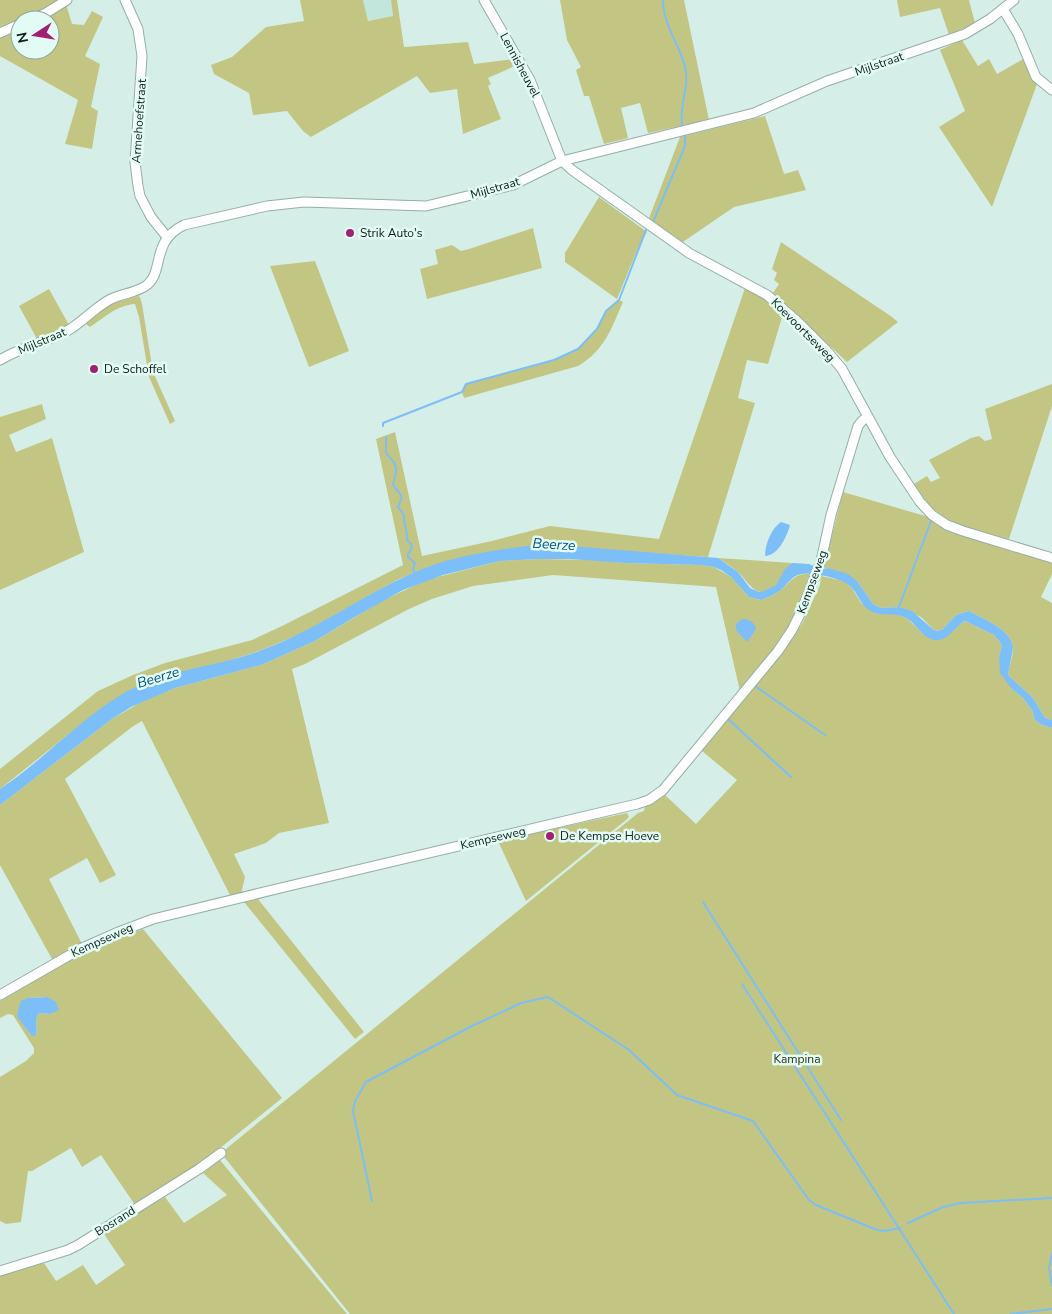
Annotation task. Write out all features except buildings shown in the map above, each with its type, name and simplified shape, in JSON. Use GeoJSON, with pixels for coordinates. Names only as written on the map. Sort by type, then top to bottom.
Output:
{"type":"FeatureCollection","features":[{"type":"Feature","properties":{"kind":"street"},"geometry":{"type":"LineString","coordinates":[[51,10],[67,0]]}},
{"type":"Feature","properties":{"kind":"street","name":"Armehoefstraat"},"geometry":{"type":"LineString","coordinates":[[125,0],[138,29],[142,56],[136,162],[138,186],[140,196],[151,216],[167,237]]}},
{"type":"Feature","properties":{"kind":"street","name":"Lennisheuvel"},"geometry":{"type":"LineString","coordinates":[[484,0],[530,80],[562,161]]}},
{"type":"Feature","properties":{"kind":"street","name":"Mijlstraat"},"geometry":{"type":"LineString","coordinates":[[0,360],[66,331],[112,298],[144,288],[154,274],[161,248],[167,237],[184,225],[278,205],[304,202],[408,206],[436,204],[513,185],[562,161],[754,113],[827,81],[965,34],[1014,0]]}},
{"type":"Feature","properties":{"kind":"street"},"geometry":{"type":"LineString","coordinates":[[1003,9],[1018,34],[1036,77],[1052,90]]}},
{"type":"Feature","properties":{"kind":"street","name":"Koevoortseweg"},"geometry":{"type":"LineString","coordinates":[[562,161],[696,258],[749,284],[774,300],[811,334],[836,363],[853,387],[867,417],[890,457],[916,495],[938,519],[963,531],[1052,558]]}},
{"type":"Feature","properties":{"kind":"street","name":"Kempseweg"},"geometry":{"type":"LineString","coordinates":[[0,995],[82,948],[153,920],[649,800],[663,790],[778,651],[796,622],[819,567],[831,515],[855,434],[862,421],[867,417]]}},
{"type":"Feature","properties":{"kind":"street","name":"Bosrand"},"geometry":{"type":"LineString","coordinates":[[0,1271],[68,1250],[78,1245],[221,1153]]}},
{"type":"Feature","properties":{"kind":"shaded area"},"geometry":{"type":"Polygon","coordinates":[[[363,0],[391,0],[393,16],[368,21],[363,0]]]}},
{"type":"Feature","properties":{"kind":"green space"},"geometry":{"type":"Polygon","coordinates":[[[0,0],[64,0],[44,10],[10,10],[10,26],[0,31],[0,0]]]}},
{"type":"Feature","properties":{"kind":"green space"},"geometry":{"type":"Polygon","coordinates":[[[300,0],[363,0],[368,21],[393,16],[391,0],[397,0],[404,47],[468,42],[474,64],[513,59],[517,65],[488,78],[491,84],[488,86],[501,119],[463,134],[457,89],[430,93],[417,76],[311,137],[303,131],[287,111],[253,115],[249,93],[214,74],[211,65],[232,57],[266,27],[304,21],[300,0]]]}},
{"type":"Feature","properties":{"kind":"green space"},"geometry":{"type":"Polygon","coordinates":[[[560,0],[684,0],[709,120],[648,133],[640,103],[621,108],[628,138],[604,144],[589,96],[584,96],[576,70],[581,67],[567,40],[560,0]]]}},
{"type":"Feature","properties":{"kind":"green space"},"geometry":{"type":"Polygon","coordinates":[[[897,0],[969,0],[975,23],[949,35],[940,8],[900,17],[897,0]]]}},
{"type":"Feature","properties":{"kind":"green space"},"geometry":{"type":"Polygon","coordinates":[[[66,4],[72,24],[84,25],[92,11],[103,17],[85,56],[100,64],[91,107],[98,111],[92,149],[65,144],[78,100],[0,56],[0,36],[10,31],[10,60],[60,60],[60,10],[55,10],[66,4]]]}},
{"type":"Feature","properties":{"kind":"green space"},"geometry":{"type":"Polygon","coordinates":[[[962,40],[978,66],[989,59],[997,74],[1025,58],[1032,77],[1037,84],[992,207],[939,127],[965,111],[940,50],[962,40]]]}},
{"type":"Feature","properties":{"kind":"green space"},"geometry":{"type":"Polygon","coordinates":[[[765,116],[784,174],[798,170],[806,190],[734,207],[680,244],[648,221],[680,137],[765,116]]]}},
{"type":"Feature","properties":{"kind":"green space"},"geometry":{"type":"Polygon","coordinates":[[[599,197],[647,232],[638,248],[617,299],[565,262],[565,253],[599,197]]]}},
{"type":"Feature","properties":{"kind":"green space"},"geometry":{"type":"Polygon","coordinates":[[[533,228],[542,268],[427,299],[420,269],[438,264],[435,250],[452,245],[461,251],[533,228]]]}},
{"type":"Feature","properties":{"kind":"green space"},"geometry":{"type":"Polygon","coordinates":[[[781,242],[898,322],[847,362],[773,293],[779,284],[774,280],[777,273],[772,269],[781,242]]]}},
{"type":"Feature","properties":{"kind":"green space"},"geometry":{"type":"Polygon","coordinates":[[[315,261],[349,351],[309,367],[270,266],[315,261]]]}},
{"type":"Feature","properties":{"kind":"green space"},"geometry":{"type":"Polygon","coordinates":[[[745,288],[769,301],[783,314],[768,364],[747,360],[738,398],[755,403],[708,557],[544,546],[502,550],[431,566],[397,580],[307,631],[262,650],[222,663],[166,676],[132,689],[94,714],[0,789],[0,769],[98,691],[165,663],[252,640],[403,565],[376,439],[395,432],[422,556],[550,526],[659,539],[745,288]]]}},
{"type":"Feature","properties":{"kind":"green space"},"geometry":{"type":"Polygon","coordinates":[[[49,289],[69,325],[37,339],[19,306],[49,289]]]}},
{"type":"Feature","properties":{"kind":"green space"},"geometry":{"type":"Polygon","coordinates":[[[138,296],[142,304],[153,372],[175,421],[170,424],[149,377],[135,304],[117,309],[90,327],[86,324],[112,303],[138,296]]]}},
{"type":"Feature","properties":{"kind":"green space"},"geometry":{"type":"Polygon","coordinates":[[[619,300],[623,302],[606,338],[595,353],[578,366],[464,398],[462,392],[466,384],[554,360],[578,349],[597,329],[606,311],[619,300]]]}},
{"type":"Feature","properties":{"kind":"green space"},"geometry":{"type":"Polygon","coordinates":[[[1052,384],[1052,406],[1009,539],[957,525],[942,517],[926,502],[914,484],[927,476],[931,482],[940,478],[929,460],[971,438],[979,436],[985,441],[992,439],[985,409],[1052,384]]]}},
{"type":"Feature","properties":{"kind":"green space"},"geometry":{"type":"Polygon","coordinates":[[[42,404],[46,419],[9,435],[16,452],[52,438],[84,552],[0,590],[0,417],[42,404]]]}},
{"type":"Feature","properties":{"kind":"green space"},"geometry":{"type":"Polygon","coordinates":[[[843,492],[932,518],[1052,560],[1052,574],[1041,597],[1052,603],[1052,720],[1045,718],[1033,698],[1008,675],[1013,647],[1007,635],[996,625],[969,611],[956,615],[942,630],[935,631],[921,617],[899,607],[881,608],[873,604],[857,581],[824,568],[843,492]]]}},
{"type":"Feature","properties":{"kind":"green space"},"geometry":{"type":"Polygon","coordinates":[[[718,558],[792,563],[776,585],[764,592],[754,589],[738,572],[718,558]]]}},
{"type":"Feature","properties":{"kind":"green space"},"geometry":{"type":"Polygon","coordinates":[[[539,559],[714,567],[731,577],[749,597],[761,600],[777,593],[797,576],[810,574],[795,615],[784,635],[740,691],[716,587],[553,575],[473,586],[432,599],[292,669],[329,823],[279,833],[266,843],[234,854],[245,877],[241,894],[231,897],[142,721],[65,779],[116,875],[100,883],[87,858],[49,879],[82,944],[52,959],[0,865],[0,805],[112,719],[143,701],[175,688],[261,665],[315,641],[382,601],[426,580],[500,561],[539,559]]]}},
{"type":"Feature","properties":{"kind":"green space","name":"Kampina"},"geometry":{"type":"Polygon","coordinates":[[[821,576],[844,581],[852,588],[861,603],[878,614],[896,614],[907,618],[924,635],[952,632],[965,621],[994,635],[1002,645],[999,657],[1011,688],[1023,698],[1032,710],[1035,720],[1042,725],[1052,728],[1052,1314],[350,1314],[221,1153],[638,813],[644,811],[645,806],[665,795],[696,824],[737,780],[702,751],[779,657],[802,624],[820,585],[821,576]]]}},
{"type":"Feature","properties":{"kind":"green space"},"geometry":{"type":"Polygon","coordinates":[[[627,813],[629,817],[626,820],[526,901],[498,841],[627,813]]]}},
{"type":"Feature","properties":{"kind":"green space"},"geometry":{"type":"Polygon","coordinates":[[[258,899],[364,1032],[355,1039],[244,902],[258,899]]]}},
{"type":"Feature","properties":{"kind":"green space"},"geometry":{"type":"Polygon","coordinates":[[[143,929],[282,1098],[203,1162],[135,1205],[101,1155],[82,1167],[71,1148],[32,1171],[28,1171],[21,1222],[6,1224],[0,1221],[0,1077],[26,1061],[34,1053],[34,1048],[13,1015],[8,1014],[0,1018],[0,1001],[85,951],[143,929]],[[48,997],[27,998],[17,1014],[31,1035],[36,1035],[39,1013],[51,1014],[57,1004],[48,997]]]}},
{"type":"Feature","properties":{"kind":"green space"},"geometry":{"type":"Polygon","coordinates":[[[220,1160],[347,1314],[0,1314],[0,1275],[44,1263],[56,1281],[83,1265],[96,1285],[125,1265],[104,1234],[107,1231],[165,1197],[184,1223],[227,1195],[203,1173],[220,1160]]]}},
{"type":"Feature","properties":{"kind":"water"},"geometry":{"type":"Polygon","coordinates":[[[781,522],[790,525],[787,534],[774,553],[765,556],[769,537],[781,522]]]}},
{"type":"Feature","properties":{"kind":"water"},"geometry":{"type":"Polygon","coordinates":[[[527,546],[570,546],[718,558],[738,572],[750,588],[759,592],[776,585],[785,569],[792,563],[809,564],[821,569],[828,568],[848,574],[857,581],[873,604],[881,608],[899,607],[912,611],[935,631],[942,630],[956,615],[969,611],[995,625],[1007,635],[1013,647],[1008,675],[1033,698],[1045,718],[1052,720],[1052,728],[1042,725],[1035,720],[1032,710],[1000,673],[999,657],[1002,645],[994,635],[965,621],[946,637],[933,640],[904,617],[875,613],[868,609],[862,604],[852,588],[843,581],[814,574],[802,574],[793,578],[781,590],[761,600],[749,597],[731,577],[714,567],[570,559],[500,561],[443,575],[403,590],[315,641],[261,665],[175,688],[131,707],[112,719],[0,805],[0,789],[103,707],[136,687],[171,674],[244,656],[282,642],[426,567],[469,555],[527,546]]]}},
{"type":"Feature","properties":{"kind":"water"},"geometry":{"type":"Polygon","coordinates":[[[742,619],[751,621],[756,629],[748,641],[736,630],[736,624],[742,619]]]}},
{"type":"Feature","properties":{"kind":"water"},"geometry":{"type":"Polygon","coordinates":[[[48,997],[56,1002],[59,1010],[50,1014],[39,1013],[36,1035],[32,1036],[18,1018],[17,1014],[21,1001],[27,998],[48,997]]]}},
{"type":"Feature","properties":{"kind":"waterway"},"geometry":{"type":"LineString","coordinates":[[663,0],[668,26],[685,67],[686,81],[681,118],[682,125]]}},
{"type":"Feature","properties":{"kind":"waterway"},"geometry":{"type":"LineString","coordinates":[[653,222],[685,146],[685,135]]}},
{"type":"Feature","properties":{"kind":"waterway"},"geometry":{"type":"LineString","coordinates":[[383,426],[383,423],[462,392],[466,384],[554,360],[578,349],[597,329],[606,311],[619,300],[646,230]]}},
{"type":"Feature","properties":{"kind":"waterway"},"geometry":{"type":"LineString","coordinates":[[386,437],[386,453],[396,467],[393,484],[401,496],[398,507],[404,515],[407,540],[412,547],[408,557],[415,563],[413,569],[415,574]]}},
{"type":"Feature","properties":{"kind":"waterway"},"geometry":{"type":"LineString","coordinates":[[899,607],[932,518]]}},
{"type":"Feature","properties":{"kind":"waterway"},"geometry":{"type":"LineString","coordinates":[[755,686],[825,735]]}},
{"type":"Feature","properties":{"kind":"waterway"},"geometry":{"type":"LineString","coordinates":[[728,719],[791,777]]}},
{"type":"Feature","properties":{"kind":"waterway"},"geometry":{"type":"LineString","coordinates":[[703,902],[841,1120]]}},
{"type":"Feature","properties":{"kind":"waterway"},"geometry":{"type":"LineString","coordinates":[[742,984],[954,1314]]}},
{"type":"Feature","properties":{"kind":"waterway"},"geometry":{"type":"LineString","coordinates":[[372,1201],[353,1111],[355,1101],[366,1082],[468,1028],[521,1003],[548,997],[629,1050],[677,1095],[753,1121],[809,1200],[816,1205],[877,1230],[885,1231],[900,1228]]}},
{"type":"Feature","properties":{"kind":"waterway"},"geometry":{"type":"LineString","coordinates":[[908,1223],[943,1207],[961,1203],[1052,1198]]}},
{"type":"Feature","properties":{"kind":"waterway"},"geometry":{"type":"LineString","coordinates":[[1052,1253],[1049,1268],[1052,1286]]}},
{"type":"Feature","properties":{"kind":"waterway"},"geometry":{"type":"LineString","coordinates":[[1010,1314],[1052,1309]]}},
{"type":"Feature","properties":{"kind":"place","name":"Strik Auto's"},"geometry":{"type":"Point","coordinates":[350,233]}},
{"type":"Feature","properties":{"kind":"place","name":"De Schoffel"},"geometry":{"type":"Point","coordinates":[94,369]}},
{"type":"Feature","properties":{"kind":"place","name":"De Kempse Hoeve"},"geometry":{"type":"Point","coordinates":[550,836]}},
{"type":"Feature","properties":{"kind":"water label","name":"Beerze"},"geometry":{"type":"Point","coordinates":[554,544]}},
{"type":"Feature","properties":{"kind":"water label","name":"Beerze"},"geometry":{"type":"Point","coordinates":[158,677]}}]}
